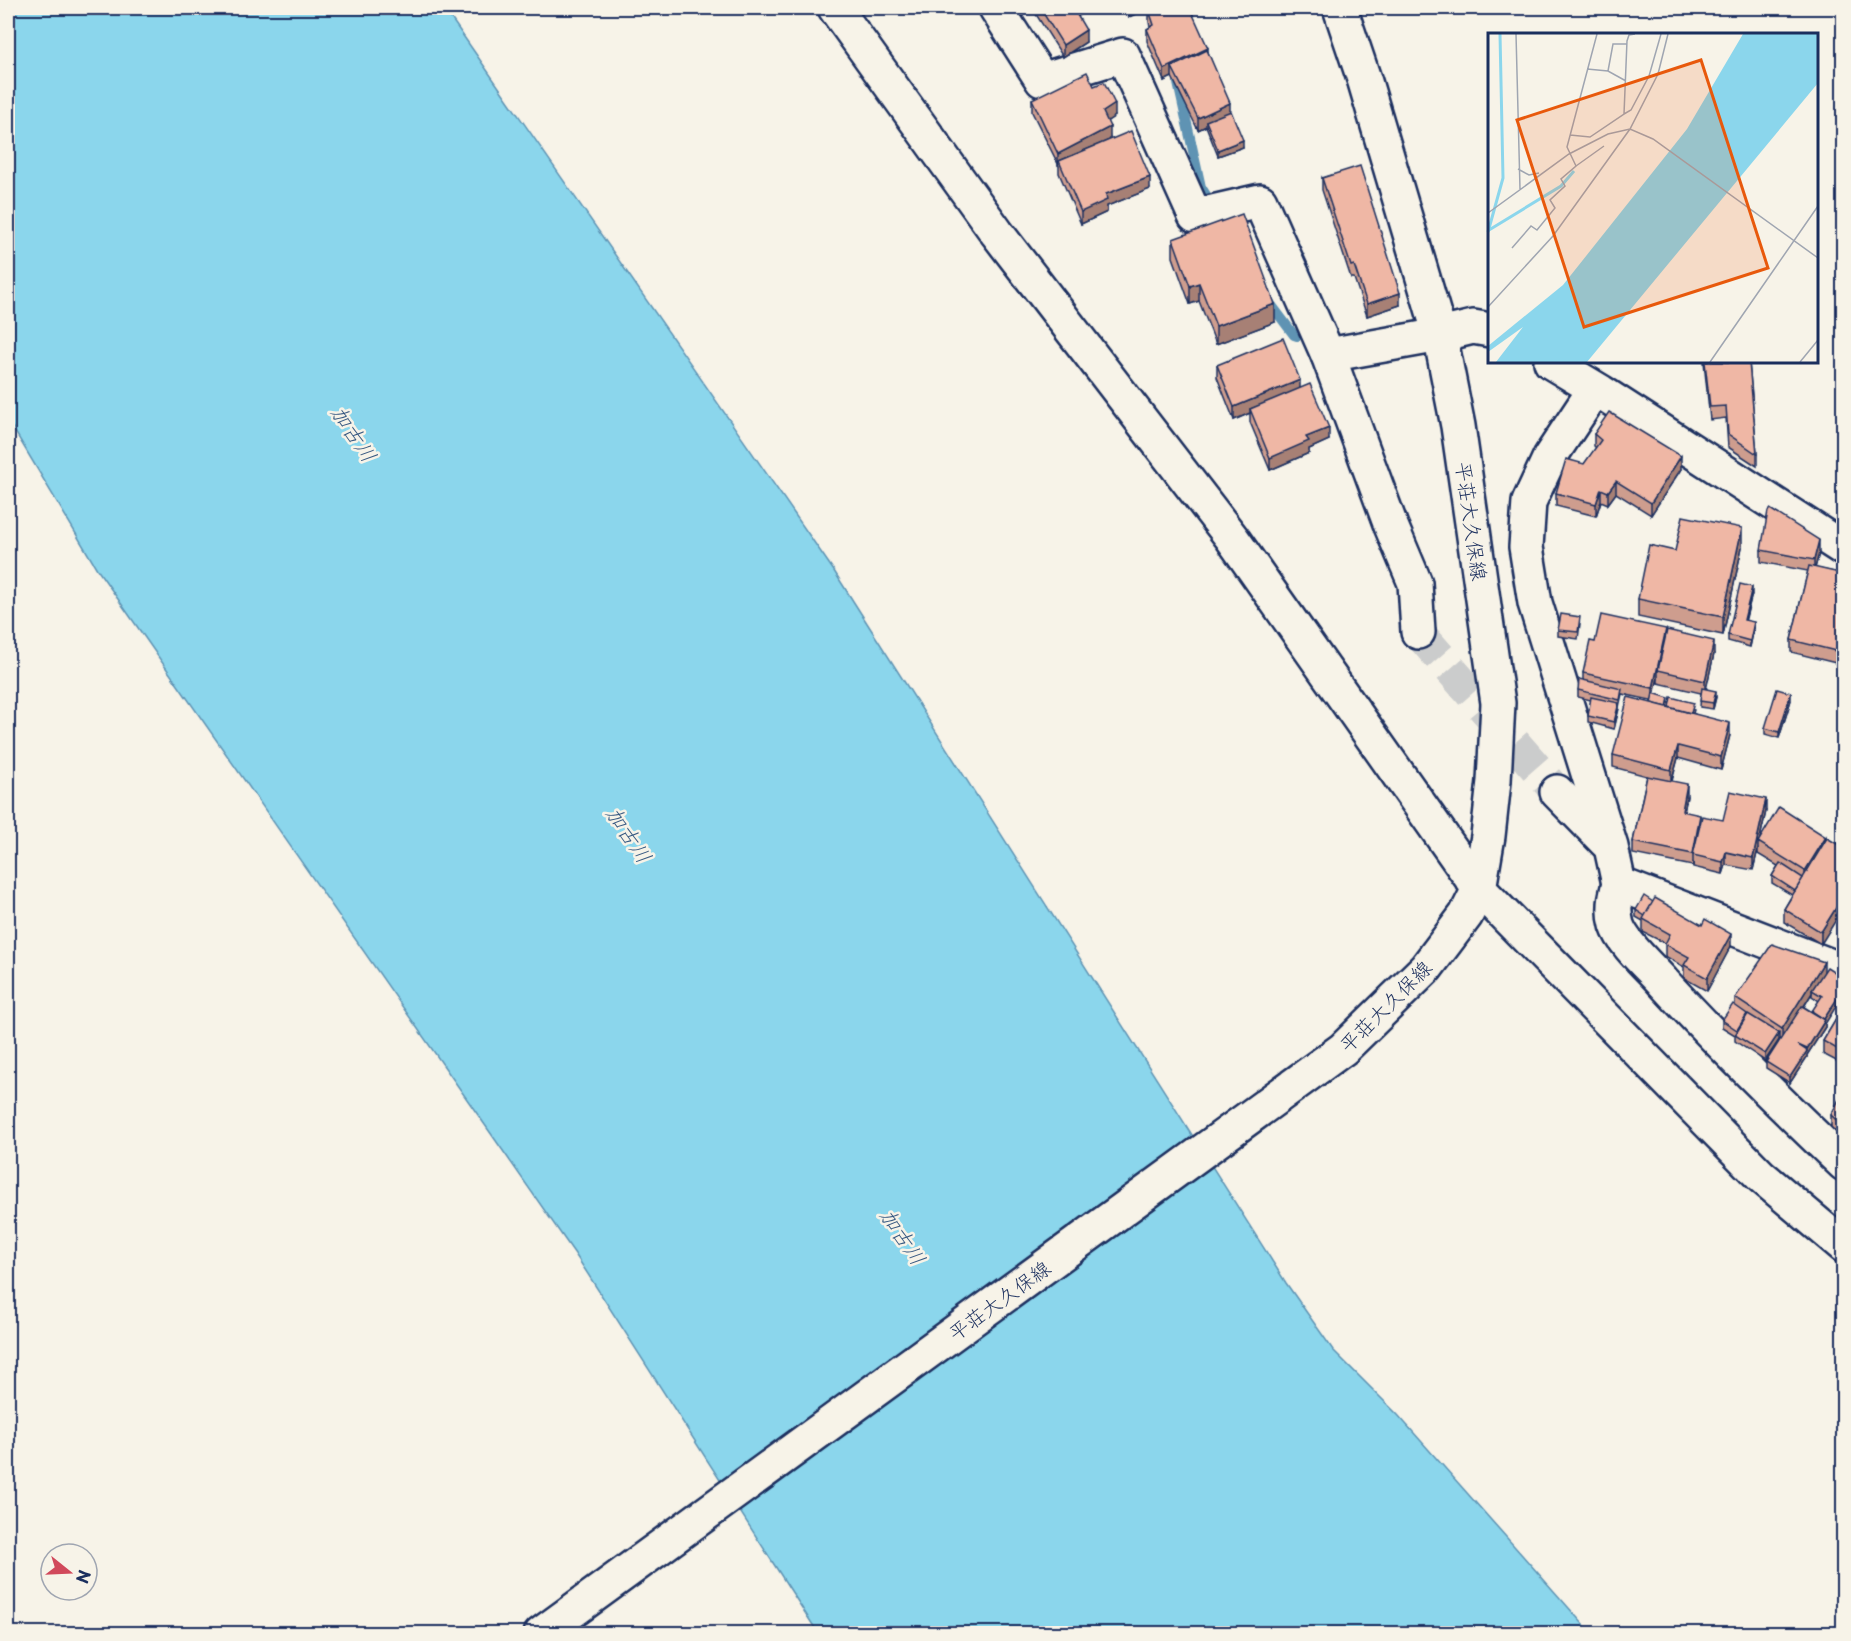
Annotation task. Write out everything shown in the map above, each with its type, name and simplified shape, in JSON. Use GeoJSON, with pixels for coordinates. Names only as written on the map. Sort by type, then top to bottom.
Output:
{"type":"FeatureCollection","features":[{"type":"Feature","properties":{"kind":"street"},"geometry":{"type":"LineString","coordinates":[[835,8],[997,233],[1232,538],[1472,902],[1761,1176],[1844,1246]]}},
{"type":"Feature","properties":{"kind":"street"},"geometry":{"type":"LineString","coordinates":[[996,8],[1042,80],[1123,55],[1195,216],[1260,201],[1328,355],[1391,526],[1415,583],[1418,632]]}},
{"type":"Feature","properties":{"kind":"street","name":"平荘大久保線"},"geometry":{"type":"LineString","coordinates":[[541,1634],[1343,1049],[1426,968],[1472,902],[1488,836],[1498,703],[1458,426],[1440,335],[1365,82],[1340,8]]}},
{"type":"Feature","properties":{"kind":"street"},"geometry":{"type":"LineString","coordinates":[[1364,8],[1365,82]]}},
{"type":"Feature","properties":{"kind":"street"},"geometry":{"type":"LineString","coordinates":[[1328,355],[1473,327],[1488,330]]}},
{"type":"Feature","properties":{"kind":"street"},"geometry":{"type":"LineString","coordinates":[[1553,363],[1844,549]]}},
{"type":"Feature","properties":{"kind":"street"},"geometry":{"type":"LineString","coordinates":[[1595,388],[1550,457],[1529,502],[1526,547],[1535,603],[1611,847],[1619,884],[1615,901],[1618,926],[1631,946],[1722,1044],[1844,1164]]}},
{"type":"Feature","properties":{"kind":"street"},"geometry":{"type":"LineString","coordinates":[[1557,792],[1611,847]]}},
{"type":"Feature","properties":{"kind":"street"},"geometry":{"type":"LineString","coordinates":[[1619,884],[1844,971]]}},
{"type":"Feature","properties":{"kind":"water","name":"加古川"},"geometry":{"type":"Polygon","coordinates":[[[8,8],[444,8],[834,571],[1286,1283],[1333,1350],[1398,1415],[1591,1633],[818,1633],[575,1254],[97,569],[8,420],[8,8]]]}},
{"type":"Feature","properties":{"kind":"building"},"geometry":{"type":"Polygon","coordinates":[[[1040,8],[1073,8],[1086,30],[1063,45],[1040,8]]]}},
{"type":"Feature","properties":{"kind":"building"},"geometry":{"type":"Polygon","coordinates":[[[1190,8],[1208,48],[1164,69],[1147,29],[1154,25],[1149,10],[1190,8]]]}},
{"type":"Feature","properties":{"kind":"building"},"geometry":{"type":"Polygon","coordinates":[[[1207,50],[1230,103],[1198,118],[1172,67],[1207,50]]]}},
{"type":"Feature","properties":{"kind":"building"},"geometry":{"type":"Polygon","coordinates":[[[1087,72],[1094,86],[1104,82],[1115,104],[1103,112],[1110,127],[1058,154],[1032,99],[1087,72]]]}},
{"type":"Feature","properties":{"kind":"building"},"geometry":{"type":"Polygon","coordinates":[[[1231,111],[1243,140],[1218,150],[1206,121],[1231,111]]]}},
{"type":"Feature","properties":{"kind":"building"},"geometry":{"type":"Polygon","coordinates":[[[1131,131],[1150,177],[1106,194],[1107,200],[1081,212],[1059,161],[1131,131]]]}},
{"type":"Feature","properties":{"kind":"building"},"geometry":{"type":"Polygon","coordinates":[[[1360,166],[1400,293],[1367,304],[1354,265],[1351,266],[1322,178],[1360,166]]]}},
{"type":"Feature","properties":{"kind":"building"},"geometry":{"type":"Polygon","coordinates":[[[1242,214],[1275,304],[1216,326],[1199,283],[1190,286],[1173,239],[1242,214]]]}},
{"type":"Feature","properties":{"kind":"building"},"geometry":{"type":"Polygon","coordinates":[[[1283,338],[1300,380],[1234,407],[1217,365],[1283,338]]]}},
{"type":"Feature","properties":{"kind":"building"},"geometry":{"type":"Polygon","coordinates":[[[1705,363],[1749,363],[1757,454],[1728,434],[1726,406],[1710,407],[1705,363]]]}},
{"type":"Feature","properties":{"kind":"building"},"geometry":{"type":"Polygon","coordinates":[[[1310,384],[1329,428],[1306,437],[1309,441],[1270,458],[1250,409],[1310,384]]]}},
{"type":"Feature","properties":{"kind":"building"},"geometry":{"type":"Polygon","coordinates":[[[1609,412],[1681,456],[1651,503],[1616,481],[1608,492],[1601,489],[1596,504],[1556,493],[1566,459],[1584,464],[1601,440],[1594,434],[1609,412]]]}},
{"type":"Feature","properties":{"kind":"building"},"geometry":{"type":"Polygon","coordinates":[[[1770,509],[1819,540],[1814,560],[1761,550],[1770,509]]]}},
{"type":"Feature","properties":{"kind":"building"},"geometry":{"type":"Polygon","coordinates":[[[1683,516],[1742,528],[1723,617],[1638,599],[1649,545],[1675,551],[1683,516]]]}},
{"type":"Feature","properties":{"kind":"building"},"geometry":{"type":"Polygon","coordinates":[[[1809,566],[1844,574],[1844,653],[1791,640],[1809,566]]]}},
{"type":"Feature","properties":{"kind":"building"},"geometry":{"type":"Polygon","coordinates":[[[1740,584],[1752,587],[1744,620],[1754,622],[1750,641],[1728,635],[1740,584]]]}},
{"type":"Feature","properties":{"kind":"building"},"geometry":{"type":"Polygon","coordinates":[[[1561,614],[1580,617],[1578,632],[1558,630],[1561,614]]]}},
{"type":"Feature","properties":{"kind":"building"},"geometry":{"type":"Polygon","coordinates":[[[1601,615],[1666,629],[1653,688],[1583,673],[1590,641],[1595,642],[1601,615]]]}},
{"type":"Feature","properties":{"kind":"building"},"geometry":{"type":"Polygon","coordinates":[[[1667,630],[1714,641],[1705,681],[1658,670],[1667,630]]]}},
{"type":"Feature","properties":{"kind":"building"},"geometry":{"type":"Polygon","coordinates":[[[1579,679],[1622,689],[1620,700],[1578,690],[1579,679]]]}},
{"type":"Feature","properties":{"kind":"building"},"geometry":{"type":"Polygon","coordinates":[[[1702,688],[1716,691],[1713,703],[1700,701],[1702,688]]]}},
{"type":"Feature","properties":{"kind":"building"},"geometry":{"type":"Polygon","coordinates":[[[1777,689],[1791,693],[1779,732],[1765,728],[1777,689]]]}},
{"type":"Feature","properties":{"kind":"building"},"geometry":{"type":"Polygon","coordinates":[[[1653,693],[1669,698],[1667,707],[1651,703],[1653,693]]]}},
{"type":"Feature","properties":{"kind":"building"},"geometry":{"type":"Polygon","coordinates":[[[1591,697],[1619,703],[1614,722],[1588,716],[1591,697]]]}},
{"type":"Feature","properties":{"kind":"building"},"geometry":{"type":"Polygon","coordinates":[[[1628,697],[1730,723],[1721,757],[1678,746],[1671,770],[1613,755],[1628,697]]]}},
{"type":"Feature","properties":{"kind":"building"},"geometry":{"type":"Polygon","coordinates":[[[1671,697],[1694,703],[1691,713],[1669,707],[1671,697]]]}},
{"type":"Feature","properties":{"kind":"building"},"geometry":{"type":"Polygon","coordinates":[[[1647,776],[1687,784],[1682,811],[1700,815],[1693,854],[1633,842],[1647,776]]]}},
{"type":"Feature","properties":{"kind":"building"},"geometry":{"type":"Polygon","coordinates":[[[1730,791],[1766,799],[1753,858],[1726,852],[1723,862],[1693,855],[1702,816],[1723,820],[1730,791]]]}},
{"type":"Feature","properties":{"kind":"building"},"geometry":{"type":"Polygon","coordinates":[[[1779,807],[1826,837],[1805,871],[1758,842],[1779,807]]]}},
{"type":"Feature","properties":{"kind":"building"},"geometry":{"type":"Polygon","coordinates":[[[1827,838],[1844,848],[1844,895],[1821,932],[1784,909],[1827,838]]]}},
{"type":"Feature","properties":{"kind":"building"},"geometry":{"type":"Polygon","coordinates":[[[1780,863],[1803,878],[1795,891],[1772,876],[1780,863]]]}},
{"type":"Feature","properties":{"kind":"building"},"geometry":{"type":"Polygon","coordinates":[[[1644,896],[1653,902],[1645,916],[1636,910],[1644,896]]]}},
{"type":"Feature","properties":{"kind":"building"},"geometry":{"type":"Polygon","coordinates":[[[1655,898],[1702,925],[1705,919],[1731,934],[1707,978],[1684,965],[1689,957],[1665,944],[1670,934],[1643,919],[1655,898]]]}},
{"type":"Feature","properties":{"kind":"building"},"geometry":{"type":"Polygon","coordinates":[[[1772,944],[1824,962],[1782,1029],[1735,998],[1772,944]]]}},
{"type":"Feature","properties":{"kind":"building"},"geometry":{"type":"Polygon","coordinates":[[[1827,967],[1844,978],[1844,988],[1824,1019],[1812,1011],[1822,996],[1812,990],[1827,967]]]}},
{"type":"Feature","properties":{"kind":"building"},"geometry":{"type":"Polygon","coordinates":[[[1733,1004],[1747,1014],[1737,1030],[1722,1020],[1733,1004]]]}},
{"type":"Feature","properties":{"kind":"building"},"geometry":{"type":"Polygon","coordinates":[[[1802,1006],[1825,1020],[1807,1049],[1798,1045],[1807,1051],[1790,1077],[1766,1062],[1802,1006]]]}},
{"type":"Feature","properties":{"kind":"building"},"geometry":{"type":"Polygon","coordinates":[[[1844,1006],[1844,1053],[1823,1041],[1844,1006]]]}},
{"type":"Feature","properties":{"kind":"building"},"geometry":{"type":"Polygon","coordinates":[[[1748,1014],[1779,1033],[1765,1054],[1735,1035],[1748,1014]]]}},
{"type":"Feature","properties":{"kind":"building"},"geometry":{"type":"Polygon","coordinates":[[[1844,1090],[1844,1127],[1831,1115],[1844,1090]]]}},
{"type":"Feature","properties":{"kind":"waterway"},"geometry":{"type":"LineString","coordinates":[[1178,83],[1201,187],[1214,208]]}},
{"type":"Feature","properties":{"kind":"waterway"},"geometry":{"type":"LineString","coordinates":[[1267,299],[1297,336]]}},
{"type":"Feature","properties":{"kind":"tunnel"},"geometry":{"type":"LineString","coordinates":[[1418,632],[1557,792]]}}]}
